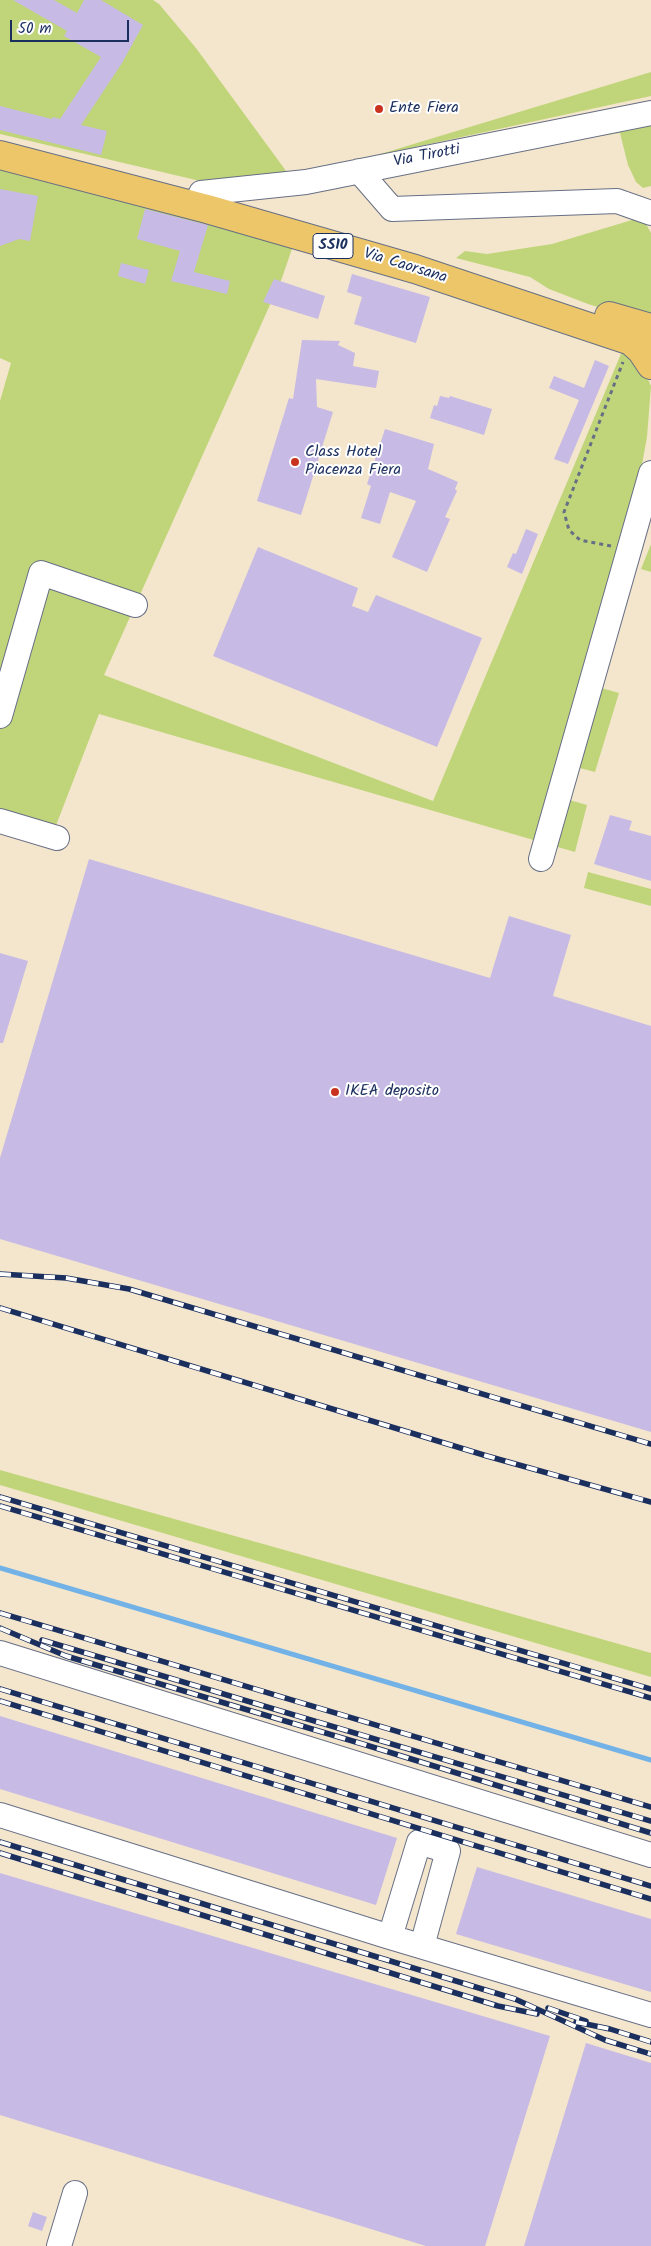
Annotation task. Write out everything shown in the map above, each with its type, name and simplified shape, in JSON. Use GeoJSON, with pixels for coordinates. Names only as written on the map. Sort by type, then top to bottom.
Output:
{"type":"FeatureCollection","features":[{"type":"Feature","properties":{"kind":"main road","name":"Via Caorsana"},"geometry":{"type":"LineString","coordinates":[[0,142],[201,193],[421,253],[578,307],[641,334]]}},
{"type":"Feature","properties":{"kind":"main road","name":"Via Caorsana"},"geometry":{"type":"LineString","coordinates":[[0,155],[207,209],[641,334]]}},
{"type":"Feature","properties":{"kind":"main road"},"geometry":{"type":"LineString","coordinates":[[641,334],[641,350],[651,365]]}},
{"type":"Feature","properties":{"kind":"street","name":"Via Tirotti"},"geometry":{"type":"LineString","coordinates":[[201,193],[306,182],[651,113]]}},
{"type":"Feature","properties":{"kind":"street"},"geometry":{"type":"LineString","coordinates":[[359,171],[392,209],[617,201],[651,213]]}},
{"type":"Feature","properties":{"kind":"street"},"geometry":{"type":"LineString","coordinates":[[541,859],[629,550],[651,480]]}},
{"type":"Feature","properties":{"kind":"street"},"geometry":{"type":"LineString","coordinates":[[629,550],[639,540],[651,533]]}},
{"type":"Feature","properties":{"kind":"street"},"geometry":{"type":"LineString","coordinates":[[0,716],[41,573],[135,605]]}},
{"type":"Feature","properties":{"kind":"street"},"geometry":{"type":"LineString","coordinates":[[0,821],[57,838]]}},
{"type":"Feature","properties":{"kind":"street"},"geometry":{"type":"LineString","coordinates":[[0,1653],[651,1855]]}},
{"type":"Feature","properties":{"kind":"street"},"geometry":{"type":"LineString","coordinates":[[0,1815],[651,2015]]}},
{"type":"Feature","properties":{"kind":"street"},"geometry":{"type":"LineString","coordinates":[[390,1936],[419,1842],[448,1851],[422,1946]]}},
{"type":"Feature","properties":{"kind":"street"},"geometry":{"type":"LineString","coordinates":[[59,2246],[75,2194]]}},
{"type":"Feature","properties":{"kind":"path"},"geometry":{"type":"LineString","coordinates":[[629,550],[580,540],[569,530],[564,512],[641,334]]}},
{"type":"Feature","properties":{"kind":"green space"},"geometry":{"type":"Polygon","coordinates":[[[0,0],[153,0],[159,4],[196,48],[289,175],[213,184],[0,134],[0,0]]]}},
{"type":"Feature","properties":{"kind":"green space"},"geometry":{"type":"Polygon","coordinates":[[[651,72],[651,96],[374,156],[651,72]]]}},
{"type":"Feature","properties":{"kind":"green space"},"geometry":{"type":"Polygon","coordinates":[[[651,115],[651,186],[643,188],[636,182],[628,165],[620,133],[443,160],[651,115]]]}},
{"type":"Feature","properties":{"kind":"green space"},"geometry":{"type":"Polygon","coordinates":[[[0,157],[295,240],[282,278],[104,675],[433,801],[626,342],[631,341],[651,386],[647,437],[622,575],[591,685],[619,693],[595,772],[568,765],[559,797],[587,805],[575,852],[99,714],[55,828],[0,818],[0,401],[11,363],[0,358],[0,157]]]}},
{"type":"Feature","properties":{"kind":"green space"},"geometry":{"type":"Polygon","coordinates":[[[642,217],[651,233],[651,323],[588,304],[549,289],[530,277],[456,258],[465,251],[487,254],[552,244],[642,217]]]}},
{"type":"Feature","properties":{"kind":"green space"},"geometry":{"type":"Polygon","coordinates":[[[651,544],[651,572],[641,569],[651,544]]]}},
{"type":"Feature","properties":{"kind":"green space"},"geometry":{"type":"Polygon","coordinates":[[[588,872],[651,889],[651,906],[584,888],[588,872]]]}},
{"type":"Feature","properties":{"kind":"green space"},"geometry":{"type":"Polygon","coordinates":[[[0,1470],[651,1653],[651,1677],[0,1485],[0,1470]]]}},
{"type":"Feature","properties":{"kind":"building"},"geometry":{"type":"Polygon","coordinates":[[[13,0],[54,0],[77,13],[84,0],[101,0],[143,25],[122,63],[81,125],[107,131],[101,155],[0,130],[0,106],[52,119],[53,117],[60,119],[101,57],[64,36],[67,31],[13,0]]]}},
{"type":"Feature","properties":{"kind":"building"},"geometry":{"type":"Polygon","coordinates":[[[0,189],[38,196],[30,241],[19,239],[0,246],[0,189]]]}},
{"type":"Feature","properties":{"kind":"building"},"geometry":{"type":"Polygon","coordinates":[[[145,209],[208,225],[194,272],[230,281],[227,294],[171,281],[180,251],[137,239],[145,209]]]}},
{"type":"Feature","properties":{"kind":"building"},"geometry":{"type":"Polygon","coordinates":[[[121,263],[149,270],[145,284],[118,276],[121,263]]]}},
{"type":"Feature","properties":{"kind":"building"},"geometry":{"type":"Polygon","coordinates":[[[352,274],[430,297],[416,343],[354,324],[362,297],[347,292],[352,274]]]}},
{"type":"Feature","properties":{"kind":"building"},"geometry":{"type":"Polygon","coordinates":[[[274,279],[325,296],[318,319],[263,302],[274,279]]]}},
{"type":"Feature","properties":{"kind":"building"},"geometry":{"type":"Polygon","coordinates":[[[302,340],[340,341],[338,345],[355,353],[353,366],[379,371],[376,388],[316,379],[317,407],[333,412],[301,515],[257,501],[289,398],[293,399],[302,340]]]}},
{"type":"Feature","properties":{"kind":"building"},"geometry":{"type":"Polygon","coordinates":[[[595,360],[609,366],[568,464],[554,459],[579,400],[549,388],[554,376],[584,388],[595,360]]]}},
{"type":"Feature","properties":{"kind":"building"},"geometry":{"type":"Polygon","coordinates":[[[440,396],[449,398],[450,396],[492,409],[484,435],[430,418],[434,405],[437,406],[440,396]]]}},
{"type":"Feature","properties":{"kind":"building"},"geometry":{"type":"Polygon","coordinates":[[[385,429],[434,444],[428,469],[458,482],[455,489],[457,491],[445,517],[450,519],[427,572],[392,557],[416,501],[390,492],[380,524],[361,518],[371,486],[367,484],[385,429]]]}},
{"type":"Feature","properties":{"kind":"building"},"geometry":{"type":"Polygon","coordinates":[[[526,529],[538,534],[522,574],[507,567],[513,553],[516,554],[526,529]]]}},
{"type":"Feature","properties":{"kind":"building"},"geometry":{"type":"Polygon","coordinates":[[[258,547],[358,588],[352,606],[368,612],[376,595],[482,638],[437,747],[213,656],[258,547]]]}},
{"type":"Feature","properties":{"kind":"building"},"geometry":{"type":"Polygon","coordinates":[[[610,815],[632,821],[629,830],[651,836],[651,881],[594,864],[610,815]]]}},
{"type":"Feature","properties":{"kind":"building","name":"IKEA deposito"},"geometry":{"type":"Polygon","coordinates":[[[89,859],[490,978],[509,916],[571,935],[553,996],[651,1026],[651,1432],[0,1239],[0,1158],[89,859]]]}},
{"type":"Feature","properties":{"kind":"building"},"geometry":{"type":"Polygon","coordinates":[[[0,953],[28,961],[3,1043],[0,1043],[0,953]]]}},
{"type":"Feature","properties":{"kind":"building"},"geometry":{"type":"Polygon","coordinates":[[[0,1716],[397,1838],[376,1905],[0,1789],[0,1716]]]}},
{"type":"Feature","properties":{"kind":"building"},"geometry":{"type":"Polygon","coordinates":[[[477,1867],[651,1919],[651,1992],[456,1934],[477,1867]]]}},
{"type":"Feature","properties":{"kind":"building"},"geometry":{"type":"Polygon","coordinates":[[[0,1873],[550,2036],[485,2246],[426,2246],[0,2115],[0,1873]]]}},
{"type":"Feature","properties":{"kind":"building"},"geometry":{"type":"Polygon","coordinates":[[[586,2043],[651,2063],[651,2246],[524,2246],[586,2043]]]}},
{"type":"Feature","properties":{"kind":"building"},"geometry":{"type":"Polygon","coordinates":[[[33,2212],[47,2217],[42,2231],[28,2226],[33,2212]]]}},
{"type":"Feature","properties":{"kind":"waterway"},"geometry":{"type":"LineString","coordinates":[[0,1568],[651,1760]]}},
{"type":"Feature","properties":{"kind":"railway"},"geometry":{"type":"LineString","coordinates":[[0,1274],[66,1278],[129,1289],[651,1444]]}},
{"type":"Feature","properties":{"kind":"railway"},"geometry":{"type":"LineString","coordinates":[[0,1308],[487,1456],[651,1502]]}},
{"type":"Feature","properties":{"kind":"railway"},"geometry":{"type":"LineString","coordinates":[[0,1497],[651,1689]]}},
{"type":"Feature","properties":{"kind":"railway"},"geometry":{"type":"LineString","coordinates":[[0,1506],[651,1698]]}},
{"type":"Feature","properties":{"kind":"railway"},"geometry":{"type":"LineString","coordinates":[[0,1613],[651,1807]]}},
{"type":"Feature","properties":{"kind":"railway"},"geometry":{"type":"LineString","coordinates":[[0,1628],[66,1656],[366,1745],[651,1833]]}},
{"type":"Feature","properties":{"kind":"railway"},"geometry":{"type":"LineString","coordinates":[[42,1640],[651,1821]]}},
{"type":"Feature","properties":{"kind":"railway"},"geometry":{"type":"LineString","coordinates":[[0,1689],[651,1886]]}},
{"type":"Feature","properties":{"kind":"railway"},"geometry":{"type":"LineString","coordinates":[[0,1701],[651,1899]]}},
{"type":"Feature","properties":{"kind":"railway"},"geometry":{"type":"LineString","coordinates":[[0,1842],[515,1999],[605,2040],[651,2054]]}},
{"type":"Feature","properties":{"kind":"railway"},"geometry":{"type":"LineString","coordinates":[[0,1853],[498,2006],[537,2014]]}},
{"type":"Feature","properties":{"kind":"railway"},"geometry":{"type":"LineString","coordinates":[[548,2008],[586,2021]]}},
{"type":"Feature","properties":{"kind":"railway"},"geometry":{"type":"LineString","coordinates":[[576,2022],[610,2029],[651,2042]]}},
{"type":"Feature","properties":{"kind":"place","name":"Ente Fiera"},"geometry":{"type":"Point","coordinates":[379,109]}},
{"type":"Feature","properties":{"kind":"place","name":"Class Hotel Piacenza Fiera"},"geometry":{"type":"Point","coordinates":[295,462]}},
{"type":"Feature","properties":{"kind":"place","name":"IKEA deposito"},"geometry":{"type":"Point","coordinates":[335,1092]}}]}
